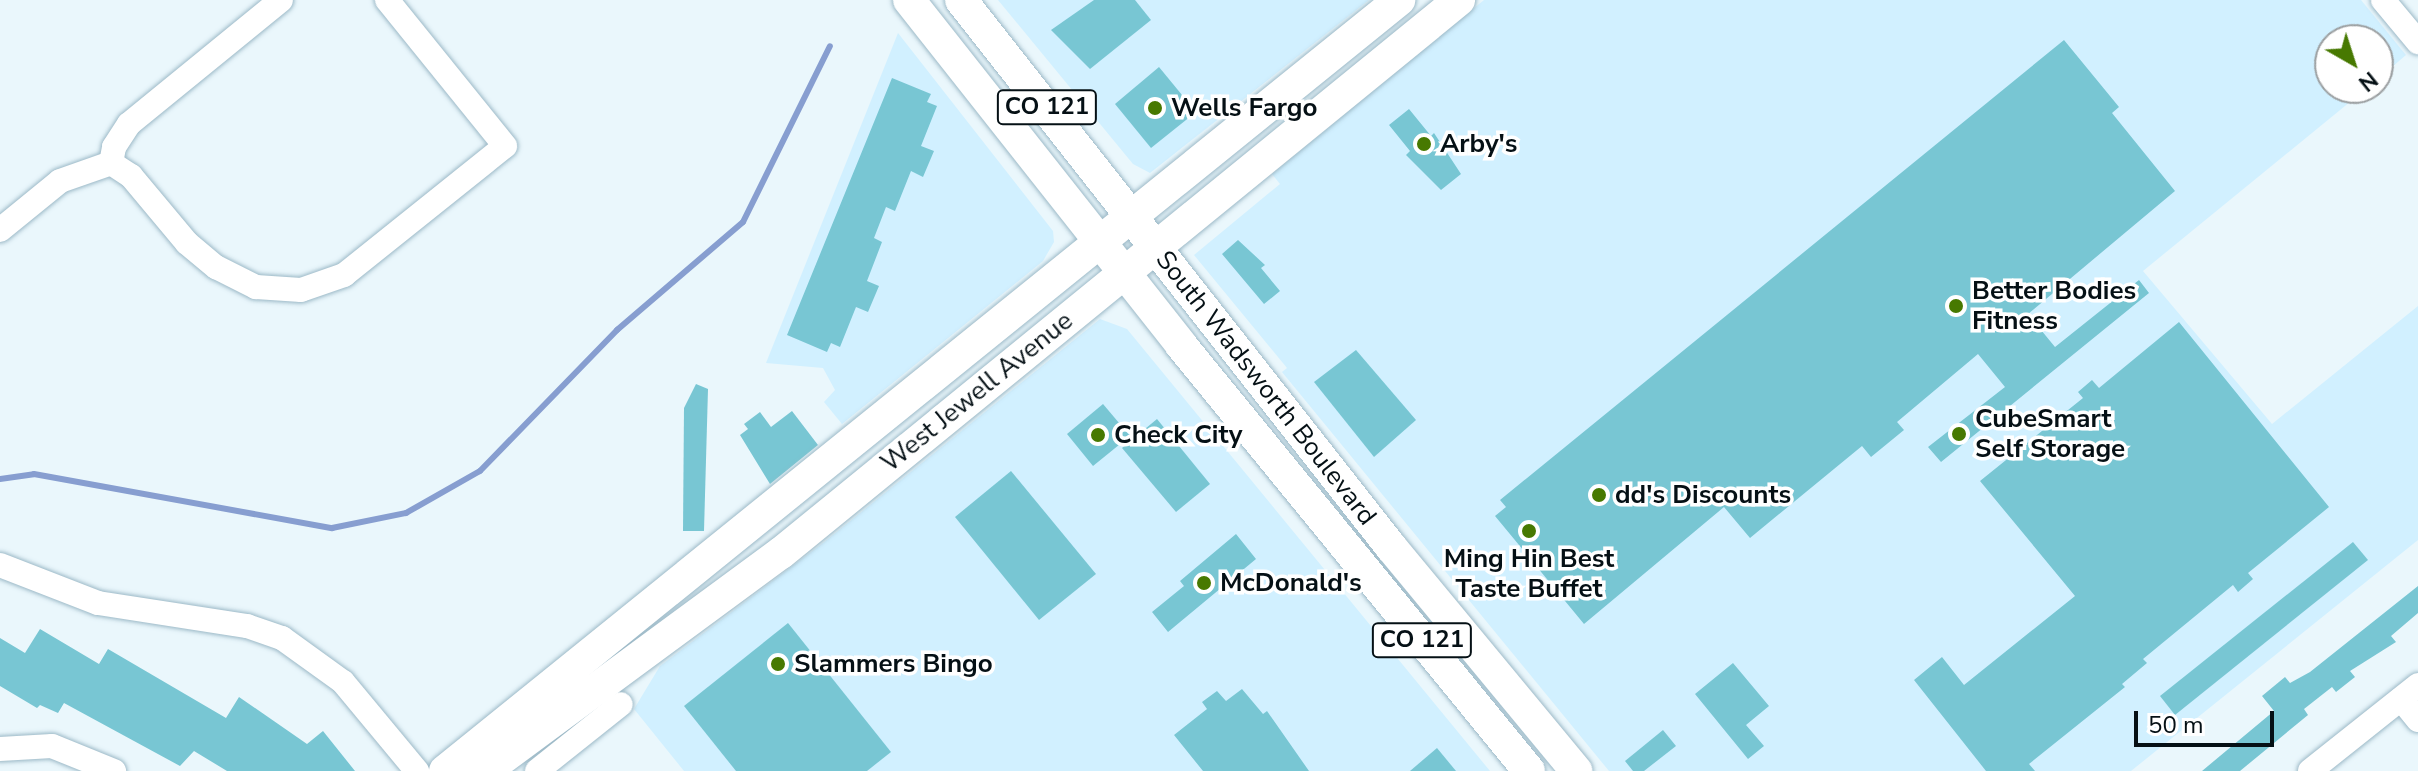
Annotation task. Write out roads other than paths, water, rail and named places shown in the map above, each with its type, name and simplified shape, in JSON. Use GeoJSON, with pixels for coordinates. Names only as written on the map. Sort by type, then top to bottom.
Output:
{"type":"FeatureCollection","features":[{"type":"Feature","properties":{"kind":"main road","name":"South Wadsworth Boulevard"},"geometry":{"type":"LineString","coordinates":[[909,0],[1124,273],[1529,771]]}},
{"type":"Feature","properties":{"kind":"main road","name":"South Wadsworth Boulevard"},"geometry":{"type":"LineString","coordinates":[[961,0],[1391,547],[1576,771]]}},
{"type":"Feature","properties":{"kind":"main road","name":"West Jewell Avenue"},"geometry":{"type":"LineString","coordinates":[[445,771],[1399,0]]}},
{"type":"Feature","properties":{"kind":"main road","name":"West Jewell Avenue"},"geometry":{"type":"LineString","coordinates":[[485,771],[781,553],[1459,0]]}},
{"type":"Feature","properties":{"kind":"street"},"geometry":{"type":"LineString","coordinates":[[111,163],[114,147],[129,124],[281,0]]}},
{"type":"Feature","properties":{"kind":"street"},"geometry":{"type":"LineString","coordinates":[[111,163],[131,176],[187,243],[216,267],[256,287],[301,290],[344,275],[505,146],[387,0]]}},
{"type":"Feature","properties":{"kind":"street"},"geometry":{"type":"LineString","coordinates":[[2383,0],[2418,42]]}},
{"type":"Feature","properties":{"kind":"street"},"geometry":{"type":"LineString","coordinates":[[0,230],[60,181],[111,163]]}},
{"type":"Feature","properties":{"kind":"street"},"geometry":{"type":"LineString","coordinates":[[0,565],[98,603],[247,626],[282,638],[343,682],[417,771]]}},
{"type":"Feature","properties":{"kind":"street"},"geometry":{"type":"LineString","coordinates":[[2310,771],[2410,692],[2418,720]]}},
{"type":"Feature","properties":{"kind":"street"},"geometry":{"type":"LineString","coordinates":[[537,771],[621,704]]}},
{"type":"Feature","properties":{"kind":"street"},"geometry":{"type":"LineString","coordinates":[[0,749],[52,746],[114,771]]}},
{"type":"Feature","properties":{"kind":"waterway"},"geometry":{"type":"LineString","coordinates":[[0,479],[34,474],[332,528],[406,513],[480,471],[617,330],[743,222],[830,46]]}},
{"type":"Feature","properties":{"kind":"place","name":"Wells Fargo"},"geometry":{"type":"Point","coordinates":[1155,108]}},
{"type":"Feature","properties":{"kind":"place","name":"Arby's"},"geometry":{"type":"Point","coordinates":[1424,144]}},
{"type":"Feature","properties":{"kind":"place","name":"Better Bodies Fitness"},"geometry":{"type":"Point","coordinates":[1956,306]}},
{"type":"Feature","properties":{"kind":"place","name":"CubeSmart Self Storage"},"geometry":{"type":"Point","coordinates":[1959,434]}},
{"type":"Feature","properties":{"kind":"place","name":"Check City"},"geometry":{"type":"Point","coordinates":[1098,435]}},
{"type":"Feature","properties":{"kind":"place","name":"dd's Discounts"},"geometry":{"type":"Point","coordinates":[1599,495]}},
{"type":"Feature","properties":{"kind":"place","name":"Ming Hin Best Taste Buffet"},"geometry":{"type":"Point","coordinates":[1529,531]}},
{"type":"Feature","properties":{"kind":"place","name":"McDonald's"},"geometry":{"type":"Point","coordinates":[1204,583]}},
{"type":"Feature","properties":{"kind":"place","name":"Slammers Bingo"},"geometry":{"type":"Point","coordinates":[778,664]}}]}
